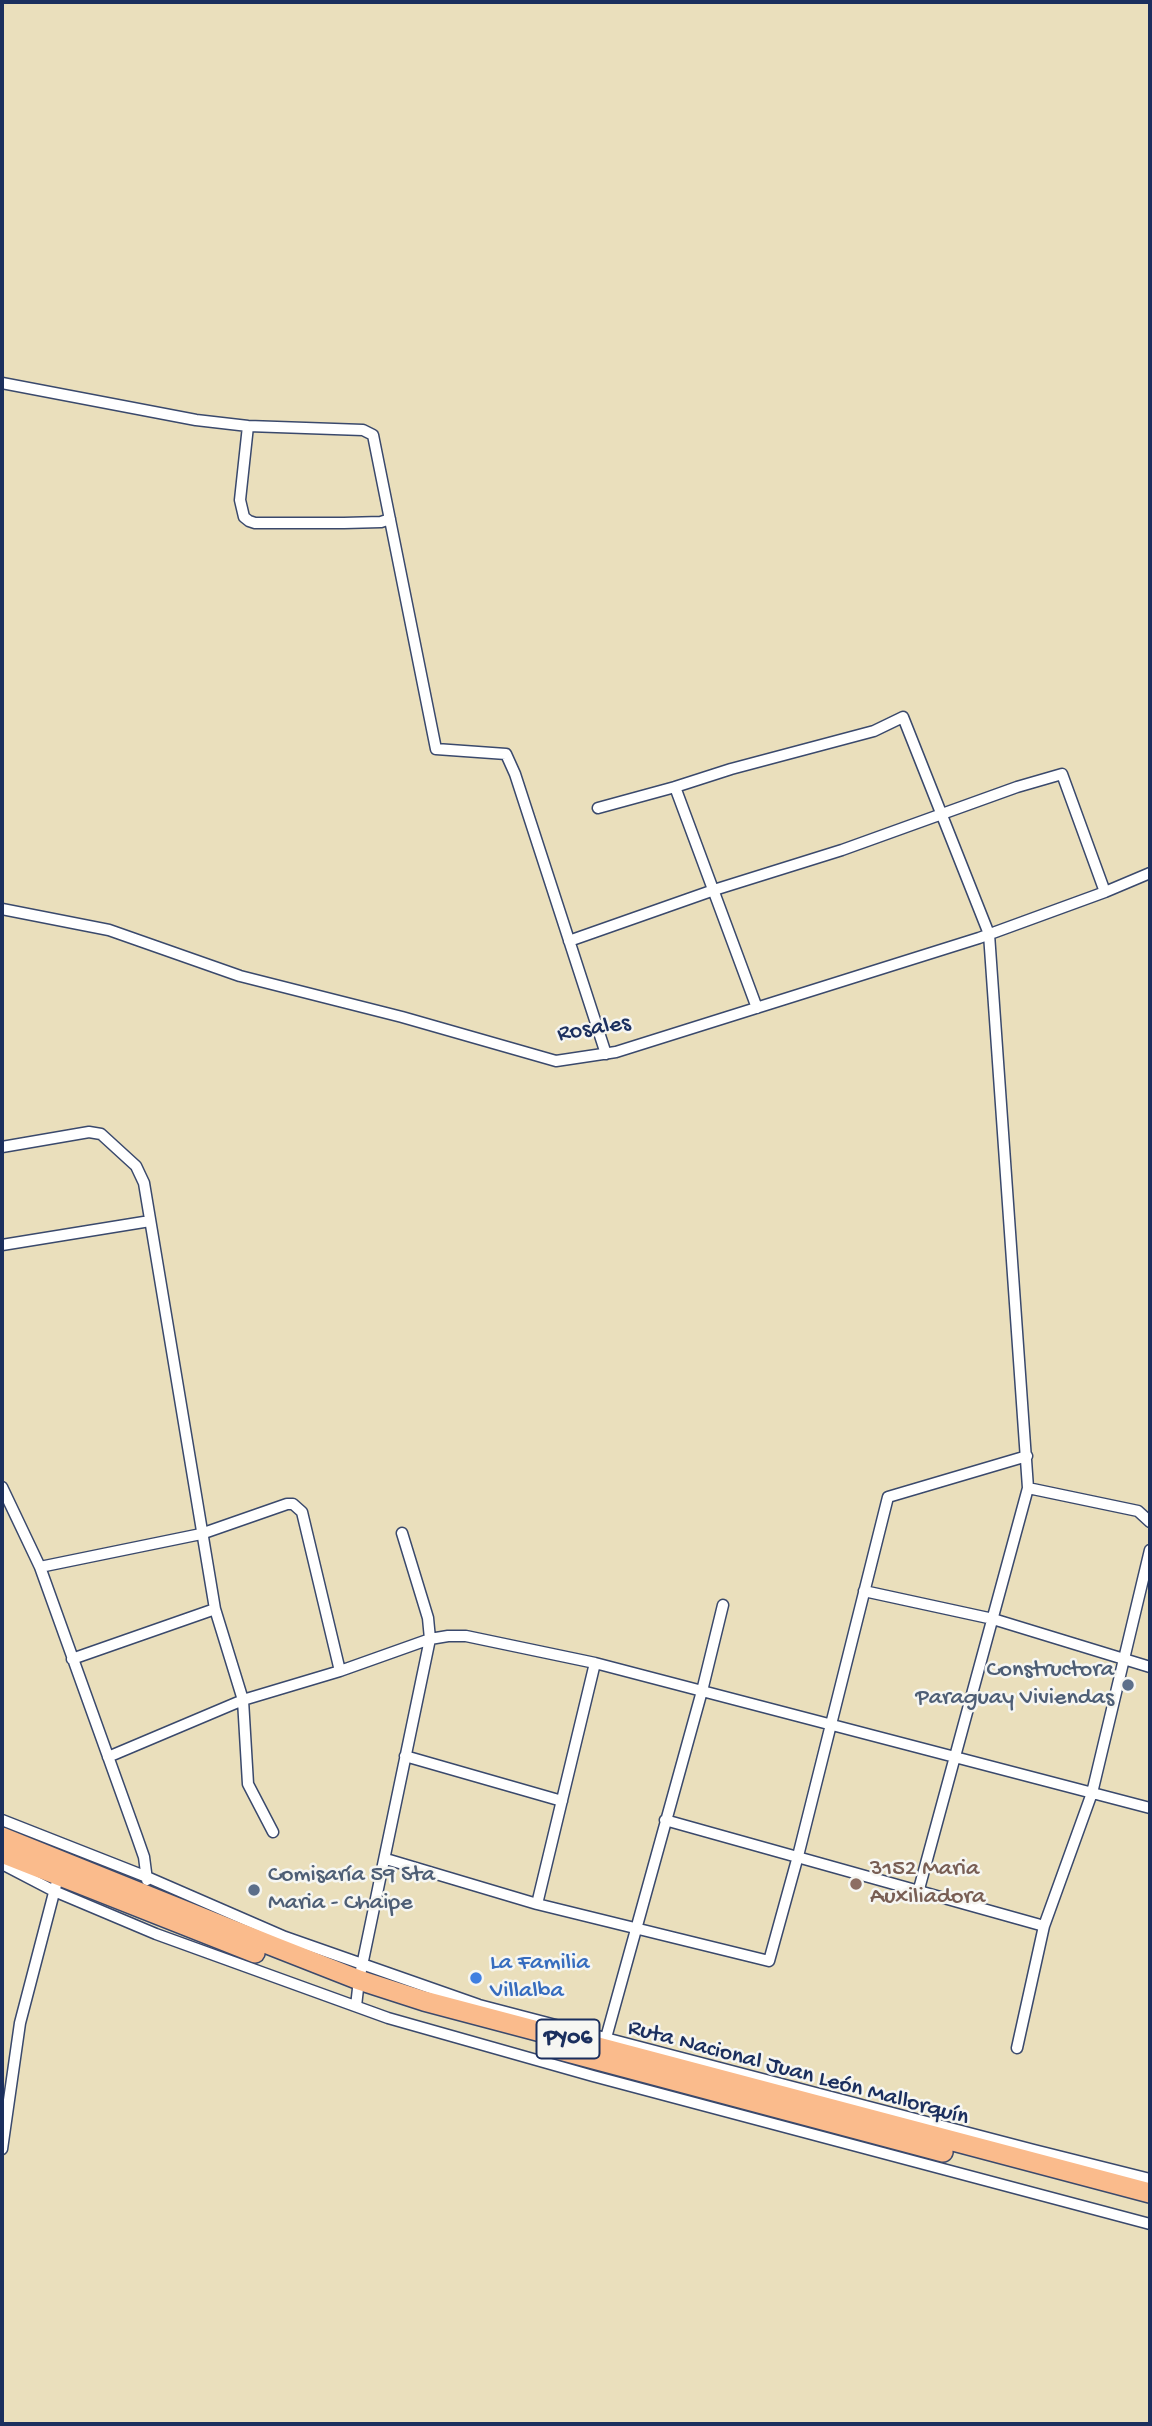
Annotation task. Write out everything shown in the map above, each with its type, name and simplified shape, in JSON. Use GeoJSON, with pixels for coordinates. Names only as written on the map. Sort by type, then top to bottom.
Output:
{"type":"FeatureCollection","features":[{"type":"Feature","properties":{"kind":"highway","name":"Ruta Nacional Juan León Mallorquín"},"geometry":{"type":"LineString","coordinates":[[3,1837],[145,1885],[165,1902],[359,1986]]}},
{"type":"Feature","properties":{"kind":"highway","name":"Ruta Nacional Juan León Mallorquín"},"geometry":{"type":"LineString","coordinates":[[3,1837],[57,1880],[359,1986],[1150,2193]]}},
{"type":"Feature","properties":{"kind":"highway","name":"Ruta Nacional Juan León Mallorquín"},"geometry":{"type":"LineString","coordinates":[[603,2049],[1150,2206]]}},
{"type":"Feature","properties":{"kind":"street"},"geometry":{"type":"LineString","coordinates":[[2,383],[196,420],[248,426],[370,432],[376,442],[436,750],[506,754],[515,774],[606,1054]]}},
{"type":"Feature","properties":{"kind":"street"},"geometry":{"type":"LineString","coordinates":[[248,426],[240,500],[244,517],[249,521],[381,522],[390,519]]}},
{"type":"Feature","properties":{"kind":"street"},"geometry":{"type":"LineString","coordinates":[[598,808],[874,731],[903,717],[989,934],[1028,1488],[919,1889]]}},
{"type":"Feature","properties":{"kind":"street"},"geometry":{"type":"LineString","coordinates":[[569,941],[714,890],[942,816],[1017,787],[1062,774],[1105,892]]}},
{"type":"Feature","properties":{"kind":"street"},"geometry":{"type":"LineString","coordinates":[[675,788],[757,1008]]}},
{"type":"Feature","properties":{"kind":"street","name":"Rosales"},"geometry":{"type":"LineString","coordinates":[[2,909],[109,930],[240,976],[555,1060],[606,1054],[757,1008],[989,934],[1150,873]]}},
{"type":"Feature","properties":{"kind":"street"},"geometry":{"type":"LineString","coordinates":[[2,1147],[89,1132],[101,1134],[136,1166],[141,1174],[215,1609],[243,1700],[248,1784],[273,1832]]}},
{"type":"Feature","properties":{"kind":"street"},"geometry":{"type":"LineString","coordinates":[[2,1245],[150,1221]]}},
{"type":"Feature","properties":{"kind":"street"},"geometry":{"type":"LineString","coordinates":[[386,1859],[537,1904],[769,1961],[888,1497],[1027,1456]]}},
{"type":"Feature","properties":{"kind":"street"},"geometry":{"type":"LineString","coordinates":[[2,1487],[40,1567],[137,1837],[145,1885],[274,1933],[359,1986],[388,2018],[593,2076],[1150,2224]]}},
{"type":"Feature","properties":{"kind":"street"},"geometry":{"type":"LineString","coordinates":[[1028,1488],[1139,1511],[1150,1522]]}},
{"type":"Feature","properties":{"kind":"street"},"geometry":{"type":"LineString","coordinates":[[40,1567],[201,1534],[287,1504],[299,1507],[340,1671]]}},
{"type":"Feature","properties":{"kind":"street"},"geometry":{"type":"LineString","coordinates":[[359,1986],[430,1639],[428,1618],[402,1533]]}},
{"type":"Feature","properties":{"kind":"street"},"geometry":{"type":"LineString","coordinates":[[1017,2048],[1044,1926],[1092,1793],[1150,1550]]}},
{"type":"Feature","properties":{"kind":"street"},"geometry":{"type":"LineString","coordinates":[[864,1591],[993,1619],[1150,1667]]}},
{"type":"Feature","properties":{"kind":"street"},"geometry":{"type":"LineString","coordinates":[[603,2049],[702,1691],[723,1605]]}},
{"type":"Feature","properties":{"kind":"street"},"geometry":{"type":"LineString","coordinates":[[72,1659],[215,1609]]}},
{"type":"Feature","properties":{"kind":"street"},"geometry":{"type":"LineString","coordinates":[[108,1757],[243,1700],[340,1671],[430,1639],[466,1636],[596,1663],[1150,1808]]}},
{"type":"Feature","properties":{"kind":"street"},"geometry":{"type":"LineString","coordinates":[[537,1904],[596,1663]]}},
{"type":"Feature","properties":{"kind":"street"},"geometry":{"type":"LineString","coordinates":[[405,1756],[562,1801]]}},
{"type":"Feature","properties":{"kind":"street"},"geometry":{"type":"LineString","coordinates":[[665,1820],[1044,1926]]}},
{"type":"Feature","properties":{"kind":"street"},"geometry":{"type":"LineString","coordinates":[[2,1864],[57,1880]]}},
{"type":"Feature","properties":{"kind":"street"},"geometry":{"type":"LineString","coordinates":[[2,2149],[20,2023],[57,1880],[65,1871],[144,1903],[165,1902]]}},
{"type":"Feature","properties":{"kind":"street"},"geometry":{"type":"LineString","coordinates":[[359,1986],[479,2005],[603,2049],[1150,2179]]}},
{"type":"Feature","properties":{"kind":"place","name":"Constructora Paraguay Viviendas"},"geometry":{"type":"Point","coordinates":[1128,1685]}},
{"type":"Feature","properties":{"kind":"place","name":"3152 Maria Auxiliadora"},"geometry":{"type":"Point","coordinates":[856,1884]}},
{"type":"Feature","properties":{"kind":"place","name":"Comisaría 59 Sta Maria - Chaipe"},"geometry":{"type":"Point","coordinates":[254,1890]}},
{"type":"Feature","properties":{"kind":"place","name":"La Familia Villalba"},"geometry":{"type":"Point","coordinates":[476,1978]}}]}
